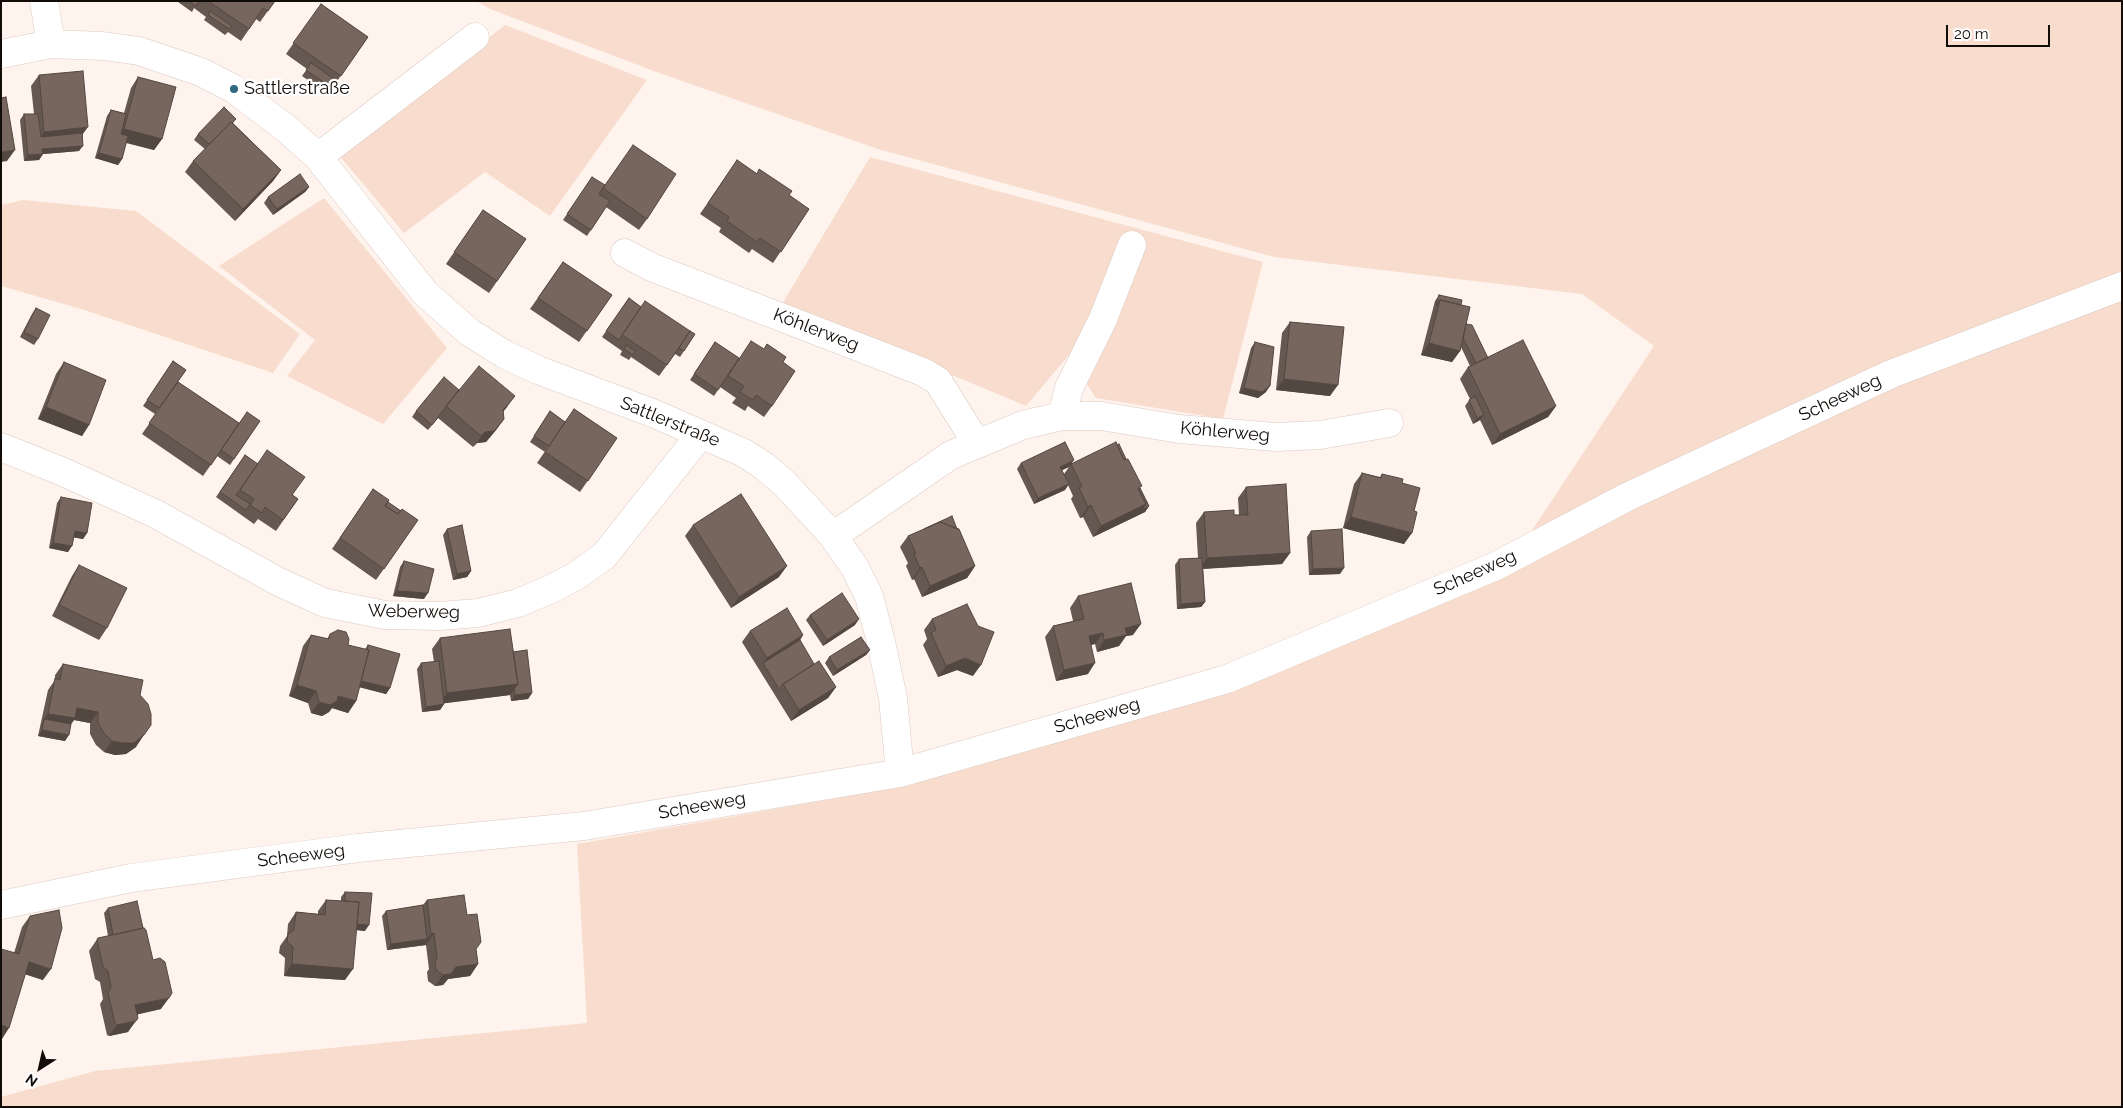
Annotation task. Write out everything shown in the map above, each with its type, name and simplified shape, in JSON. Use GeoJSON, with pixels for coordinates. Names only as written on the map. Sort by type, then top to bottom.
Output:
{"type":"FeatureCollection","features":[{"type":"Feature","properties":{"kind":"street"},"geometry":{"type":"LineString","coordinates":[[44,1],[51,44]]}},
{"type":"Feature","properties":{"kind":"street"},"geometry":{"type":"LineString","coordinates":[[318,157],[475,37]]}},
{"type":"Feature","properties":{"kind":"street","name":"Sattlerstraße"},"geometry":{"type":"LineString","coordinates":[[1,54],[51,44],[103,46],[139,51],[201,72],[234,89],[287,129],[318,157],[425,293],[469,332],[504,354],[538,370],[656,414],[744,453],[764,466],[785,484],[833,536],[854,568],[868,596],[881,642],[893,698],[900,773]]}},
{"type":"Feature","properties":{"kind":"street"},"geometry":{"type":"LineString","coordinates":[[1062,416],[1069,388],[1103,319],[1132,245]]}},
{"type":"Feature","properties":{"kind":"street","name":"Köhlerweg"},"geometry":{"type":"LineString","coordinates":[[625,253],[651,267],[923,372],[938,382],[977,444]]}},
{"type":"Feature","properties":{"kind":"street","name":"Scheeweg"},"geometry":{"type":"LineString","coordinates":[[1,904],[131,878],[358,848],[584,826],[900,773],[1227,679],[1496,566],[1627,497],[1891,374],[2122,286]]}},
{"type":"Feature","properties":{"kind":"street","name":"Köhlerweg"},"geometry":{"type":"LineString","coordinates":[[833,536],[951,455],[1023,424],[1062,416],[1101,416],[1179,429],[1275,437],[1329,434],[1389,424]]}},
{"type":"Feature","properties":{"kind":"street","name":"Weberweg"},"geometry":{"type":"LineString","coordinates":[[1,447],[69,474],[154,513],[279,582],[325,603],[385,615],[440,616],[478,613],[518,603],[576,576],[604,556],[701,434]]}},
{"type":"Feature","properties":{"kind":"shaded area"},"geometry":{"type":"Polygon","coordinates":[[[476,1],[2122,1],[2122,1107],[1,1107],[1,1097],[95,1071],[587,1023],[577,844],[900,787],[1066,733],[1521,547],[1654,346],[1582,294],[1274,257],[878,149],[659,73],[490,9],[476,1]]]}},
{"type":"Feature","properties":{"kind":"shaded area"},"geometry":{"type":"Polygon","coordinates":[[[505,25],[647,80],[550,216],[485,172],[404,233],[339,155],[505,25]]]}},
{"type":"Feature","properties":{"kind":"shaded area"},"geometry":{"type":"Polygon","coordinates":[[[870,157],[1263,262],[1223,419],[1096,398],[1068,356],[1026,406],[782,304],[870,157]]]}},
{"type":"Feature","properties":{"kind":"shaded area"},"geometry":{"type":"Polygon","coordinates":[[[324,198],[447,348],[383,424],[287,376],[315,340],[219,266],[324,198]]]}},
{"type":"Feature","properties":{"kind":"shaded area"},"geometry":{"type":"Polygon","coordinates":[[[23,200],[136,211],[300,334],[273,373],[81,309],[1,286],[1,205],[23,200]]]}},
{"type":"Feature","properties":{"kind":"building"},"geometry":{"type":"Polygon","coordinates":[[[188,1],[199,1],[196,6],[188,1]]]}},
{"type":"Feature","properties":{"kind":"building"},"geometry":{"type":"Polygon","coordinates":[[[208,1],[275,1],[268,11],[263,8],[249,29],[208,1]]]}},
{"type":"Feature","properties":{"kind":"building"},"geometry":{"type":"Polygon","coordinates":[[[321,4],[368,37],[341,76],[293,43],[321,4]]]}},
{"type":"Feature","properties":{"kind":"building"},"geometry":{"type":"Polygon","coordinates":[[[210,11],[232,26],[229,29],[208,15],[210,11]]]}},
{"type":"Feature","properties":{"kind":"building"},"geometry":{"type":"Polygon","coordinates":[[[311,63],[337,81],[332,88],[306,70],[311,63]]]}},
{"type":"Feature","properties":{"kind":"building"},"geometry":{"type":"Polygon","coordinates":[[[83,71],[88,127],[44,132],[39,75],[83,71]]]}},
{"type":"Feature","properties":{"kind":"building"},"geometry":{"type":"Polygon","coordinates":[[[138,77],[176,87],[162,139],[124,129],[138,77]]]}},
{"type":"Feature","properties":{"kind":"building"},"geometry":{"type":"Polygon","coordinates":[[[6,97],[15,150],[1,152],[1,98],[6,97]]]}},
{"type":"Feature","properties":{"kind":"building"},"geometry":{"type":"Polygon","coordinates":[[[224,107],[236,119],[209,144],[198,134],[224,107]]]}},
{"type":"Feature","properties":{"kind":"building"},"geometry":{"type":"Polygon","coordinates":[[[111,110],[126,114],[121,134],[128,136],[122,159],[99,153],[111,110]]]}},
{"type":"Feature","properties":{"kind":"building"},"geometry":{"type":"Polygon","coordinates":[[[24,114],[38,114],[41,137],[82,133],[83,146],[42,149],[43,154],[28,155],[24,114]]]}},
{"type":"Feature","properties":{"kind":"building"},"geometry":{"type":"Polygon","coordinates":[[[231,122],[281,170],[243,209],[193,161],[231,122]]]}},
{"type":"Feature","properties":{"kind":"building"},"geometry":{"type":"Polygon","coordinates":[[[633,145],[676,174],[647,219],[603,188],[633,145]]]}},
{"type":"Feature","properties":{"kind":"building"},"geometry":{"type":"Polygon","coordinates":[[[737,160],[757,174],[759,169],[792,191],[789,195],[809,209],[781,252],[760,238],[757,242],[727,221],[729,217],[708,203],[737,160]]]}},
{"type":"Feature","properties":{"kind":"building"},"geometry":{"type":"Polygon","coordinates":[[[300,174],[309,187],[277,209],[268,197],[300,174]]]}},
{"type":"Feature","properties":{"kind":"building"},"geometry":{"type":"Polygon","coordinates":[[[592,177],[605,185],[599,194],[610,201],[591,230],[567,214],[592,177]]]}},
{"type":"Feature","properties":{"kind":"building"},"geometry":{"type":"Polygon","coordinates":[[[483,210],[526,239],[497,281],[454,252],[483,210]]]}},
{"type":"Feature","properties":{"kind":"building"},"geometry":{"type":"Polygon","coordinates":[[[563,262],[612,295],[587,331],[538,298],[563,262]]]}},
{"type":"Feature","properties":{"kind":"building"},"geometry":{"type":"Polygon","coordinates":[[[1439,295],[1462,300],[1461,305],[1440,300],[1436,306],[1439,295]]]}},
{"type":"Feature","properties":{"kind":"building"},"geometry":{"type":"Polygon","coordinates":[[[629,298],[641,307],[619,340],[606,331],[629,298]]]}},
{"type":"Feature","properties":{"kind":"building"},"geometry":{"type":"Polygon","coordinates":[[[1440,300],[1470,307],[1460,351],[1429,343],[1440,300]]]}},
{"type":"Feature","properties":{"kind":"building"},"geometry":{"type":"Polygon","coordinates":[[[645,301],[690,331],[667,365],[622,335],[645,301]]]}},
{"type":"Feature","properties":{"kind":"building"},"geometry":{"type":"Polygon","coordinates":[[[36,308],[50,315],[38,339],[24,332],[36,308]]]}},
{"type":"Feature","properties":{"kind":"building"},"geometry":{"type":"Polygon","coordinates":[[[1290,322],[1344,327],[1338,385],[1284,379],[1290,322]]]}},
{"type":"Feature","properties":{"kind":"building"},"geometry":{"type":"Polygon","coordinates":[[[1466,324],[1472,325],[1488,358],[1476,363],[1463,338],[1466,324]]]}},
{"type":"Feature","properties":{"kind":"building"},"geometry":{"type":"Polygon","coordinates":[[[690,331],[695,334],[684,351],[679,348],[690,331]]]}},
{"type":"Feature","properties":{"kind":"building"},"geometry":{"type":"Polygon","coordinates":[[[1523,340],[1556,406],[1500,434],[1468,367],[1523,340]]]}},
{"type":"Feature","properties":{"kind":"building"},"geometry":{"type":"Polygon","coordinates":[[[751,341],[764,349],[767,344],[786,357],[783,362],[795,371],[772,406],[756,395],[753,400],[740,392],[744,386],[728,376],[751,341]]]}},
{"type":"Feature","properties":{"kind":"building"},"geometry":{"type":"Polygon","coordinates":[[[715,342],[739,358],[718,390],[694,374],[715,342]]]}},
{"type":"Feature","properties":{"kind":"building"},"geometry":{"type":"Polygon","coordinates":[[[1255,342],[1274,347],[1270,386],[1262,392],[1244,388],[1255,342]]]}},
{"type":"Feature","properties":{"kind":"building"},"geometry":{"type":"Polygon","coordinates":[[[626,345],[635,351],[633,355],[624,349],[626,345]]]}},
{"type":"Feature","properties":{"kind":"building"},"geometry":{"type":"Polygon","coordinates":[[[173,361],[186,370],[159,408],[147,400],[173,361]]]}},
{"type":"Feature","properties":{"kind":"building"},"geometry":{"type":"Polygon","coordinates":[[[64,362],[106,380],[89,425],[46,407],[64,362]]]}},
{"type":"Feature","properties":{"kind":"building"},"geometry":{"type":"Polygon","coordinates":[[[479,366],[515,396],[503,410],[504,419],[494,431],[485,432],[481,436],[446,406],[479,366]]]}},
{"type":"Feature","properties":{"kind":"building"},"geometry":{"type":"Polygon","coordinates":[[[444,377],[459,390],[432,425],[416,411],[444,377]]]}},
{"type":"Feature","properties":{"kind":"building"},"geometry":{"type":"Polygon","coordinates":[[[178,382],[239,423],[211,465],[149,423],[178,382]]]}},
{"type":"Feature","properties":{"kind":"building"},"geometry":{"type":"Polygon","coordinates":[[[1475,396],[1484,415],[1477,418],[1469,400],[1475,396]]]}},
{"type":"Feature","properties":{"kind":"building"},"geometry":{"type":"Polygon","coordinates":[[[574,409],[617,438],[588,481],[545,452],[574,409]]]}},
{"type":"Feature","properties":{"kind":"building"},"geometry":{"type":"Polygon","coordinates":[[[550,411],[565,422],[549,446],[534,436],[550,411]]]}},
{"type":"Feature","properties":{"kind":"building"},"geometry":{"type":"Polygon","coordinates":[[[247,412],[260,421],[234,459],[221,450],[247,412]]]}},
{"type":"Feature","properties":{"kind":"building"},"geometry":{"type":"Polygon","coordinates":[[[1065,442],[1074,460],[1060,467],[1069,484],[1038,498],[1021,463],[1065,442]]]}},
{"type":"Feature","properties":{"kind":"building"},"geometry":{"type":"Polygon","coordinates":[[[1116,442],[1124,460],[1128,459],[1142,486],[1138,488],[1146,504],[1101,526],[1091,505],[1088,507],[1079,488],[1082,486],[1071,464],[1116,442]]]}},
{"type":"Feature","properties":{"kind":"building"},"geometry":{"type":"Polygon","coordinates":[[[1119,444],[1126,459],[1124,460],[1117,445],[1119,444]]]}},
{"type":"Feature","properties":{"kind":"building"},"geometry":{"type":"Polygon","coordinates":[[[267,450],[305,477],[292,495],[298,499],[283,520],[265,507],[262,513],[250,505],[254,499],[240,490],[267,450]]]}},
{"type":"Feature","properties":{"kind":"building"},"geometry":{"type":"Polygon","coordinates":[[[245,455],[258,464],[236,495],[250,504],[246,510],[220,492],[245,455]]]}},
{"type":"Feature","properties":{"kind":"building"},"geometry":{"type":"Polygon","coordinates":[[[1362,473],[1381,478],[1382,474],[1403,479],[1402,483],[1420,488],[1414,511],[1417,512],[1412,533],[1351,517],[1362,473]]]}},
{"type":"Feature","properties":{"kind":"building"},"geometry":{"type":"Polygon","coordinates":[[[1286,484],[1290,553],[1207,558],[1204,512],[1234,510],[1234,515],[1248,515],[1246,487],[1286,484]]]}},
{"type":"Feature","properties":{"kind":"building"},"geometry":{"type":"Polygon","coordinates":[[[1140,488],[1149,506],[1142,510],[1146,504],[1139,490],[1140,488]]]}},
{"type":"Feature","properties":{"kind":"building"},"geometry":{"type":"Polygon","coordinates":[[[373,489],[389,500],[385,506],[398,514],[402,509],[418,520],[384,569],[340,538],[373,489]]]}},
{"type":"Feature","properties":{"kind":"building"},"geometry":{"type":"Polygon","coordinates":[[[741,494],[787,566],[739,597],[693,525],[741,494]]]}},
{"type":"Feature","properties":{"kind":"building"},"geometry":{"type":"Polygon","coordinates":[[[61,497],[92,503],[87,533],[75,531],[72,546],[53,543],[61,497]]]}},
{"type":"Feature","properties":{"kind":"building"},"geometry":{"type":"Polygon","coordinates":[[[388,502],[401,511],[398,514],[385,506],[388,502]]]}},
{"type":"Feature","properties":{"kind":"building"},"geometry":{"type":"Polygon","coordinates":[[[952,516],[957,529],[940,522],[924,529],[952,516]]]}},
{"type":"Feature","properties":{"kind":"building"},"geometry":{"type":"Polygon","coordinates":[[[940,522],[959,529],[975,566],[930,586],[922,567],[920,568],[914,554],[916,553],[908,536],[940,522]]]}},
{"type":"Feature","properties":{"kind":"building"},"geometry":{"type":"Polygon","coordinates":[[[462,525],[471,571],[457,574],[447,529],[462,525]]]}},
{"type":"Feature","properties":{"kind":"building"},"geometry":{"type":"Polygon","coordinates":[[[1342,529],[1344,568],[1313,569],[1311,531],[1342,529]]]}},
{"type":"Feature","properties":{"kind":"building"},"geometry":{"type":"Polygon","coordinates":[[[1202,558],[1205,602],[1181,604],[1179,559],[1202,558]]]}},
{"type":"Feature","properties":{"kind":"building"},"geometry":{"type":"Polygon","coordinates":[[[404,561],[434,569],[428,593],[397,591],[404,561]]]}},
{"type":"Feature","properties":{"kind":"building"},"geometry":{"type":"Polygon","coordinates":[[[79,565],[127,588],[107,628],[59,605],[79,565]]]}},
{"type":"Feature","properties":{"kind":"building"},"geometry":{"type":"Polygon","coordinates":[[[1131,583],[1141,624],[1125,628],[1127,635],[1104,640],[1103,633],[1089,636],[1095,663],[1064,670],[1053,626],[1084,619],[1078,596],[1131,583]]]}},
{"type":"Feature","properties":{"kind":"building"},"geometry":{"type":"Polygon","coordinates":[[[842,593],[859,619],[827,640],[810,615],[842,593]]]}},
{"type":"Feature","properties":{"kind":"building"},"geometry":{"type":"Polygon","coordinates":[[[967,604],[978,626],[994,632],[981,665],[965,658],[946,666],[931,633],[936,630],[932,619],[967,604]]]}},
{"type":"Feature","properties":{"kind":"building"},"geometry":{"type":"Polygon","coordinates":[[[787,608],[803,635],[767,658],[750,631],[787,608]]]}},
{"type":"Feature","properties":{"kind":"building"},"geometry":{"type":"Polygon","coordinates":[[[510,629],[518,684],[447,693],[440,638],[510,629]]]}},
{"type":"Feature","properties":{"kind":"building"},"geometry":{"type":"Polygon","coordinates":[[[338,630],[346,632],[349,639],[348,645],[369,650],[356,701],[338,696],[337,701],[330,705],[319,702],[316,691],[297,685],[311,635],[329,639],[330,634],[338,630]]]}},
{"type":"Feature","properties":{"kind":"building"},"geometry":{"type":"Polygon","coordinates":[[[861,637],[870,650],[837,670],[829,657],[861,637]]]}},
{"type":"Feature","properties":{"kind":"building"},"geometry":{"type":"Polygon","coordinates":[[[800,640],[814,664],[783,684],[779,689],[763,663],[800,640]]]}},
{"type":"Feature","properties":{"kind":"building"},"geometry":{"type":"Polygon","coordinates":[[[368,645],[400,654],[390,688],[361,681],[369,650],[367,650],[368,645]]]}},
{"type":"Feature","properties":{"kind":"building"},"geometry":{"type":"Polygon","coordinates":[[[527,650],[532,693],[515,695],[514,689],[518,684],[513,652],[527,650]]]}},
{"type":"Feature","properties":{"kind":"building"},"geometry":{"type":"Polygon","coordinates":[[[439,661],[444,704],[426,707],[421,663],[439,661]]]}},
{"type":"Feature","properties":{"kind":"building"},"geometry":{"type":"Polygon","coordinates":[[[819,661],[836,687],[799,710],[783,684],[819,661]]]}},
{"type":"Feature","properties":{"kind":"building"},"geometry":{"type":"Polygon","coordinates":[[[63,664],[143,680],[140,695],[148,704],[151,714],[151,725],[144,735],[134,743],[112,741],[98,723],[98,712],[77,708],[75,718],[48,714],[55,678],[60,680],[63,664]]]}},
{"type":"Feature","properties":{"kind":"building"},"geometry":{"type":"Polygon","coordinates":[[[44,719],[71,724],[69,735],[42,730],[44,719]]]}},
{"type":"Feature","properties":{"kind":"building"},"geometry":{"type":"Polygon","coordinates":[[[345,892],[372,893],[369,925],[357,924],[359,902],[345,901],[345,892]]]}},
{"type":"Feature","properties":{"kind":"building"},"geometry":{"type":"Polygon","coordinates":[[[464,895],[467,915],[477,914],[481,942],[476,949],[478,964],[456,967],[451,974],[443,975],[436,970],[435,961],[437,958],[434,933],[431,934],[427,900],[464,895]]]}},
{"type":"Feature","properties":{"kind":"building"},"geometry":{"type":"Polygon","coordinates":[[[326,900],[359,902],[353,969],[292,964],[293,947],[287,942],[288,934],[294,930],[296,912],[325,915],[326,900]]]}},
{"type":"Feature","properties":{"kind":"building"},"geometry":{"type":"Polygon","coordinates":[[[137,901],[143,928],[113,935],[108,908],[137,901]]]}},
{"type":"Feature","properties":{"kind":"building"},"geometry":{"type":"Polygon","coordinates":[[[423,905],[427,939],[391,944],[386,911],[423,905]]]}},
{"type":"Feature","properties":{"kind":"building"},"geometry":{"type":"Polygon","coordinates":[[[59,910],[62,928],[51,969],[29,962],[9,1028],[1,1025],[1,949],[19,954],[30,916],[59,910]]]}},
{"type":"Feature","properties":{"kind":"building"},"geometry":{"type":"Polygon","coordinates":[[[144,928],[153,960],[160,958],[165,962],[172,993],[169,998],[135,1005],[138,1018],[136,1021],[117,1025],[108,993],[111,987],[108,971],[103,967],[97,940],[98,938],[144,928]]]}},
{"type":"Feature","properties":{"kind":"place","name":"Sattlerstraße"},"geometry":{"type":"Point","coordinates":[234,89]}}]}
